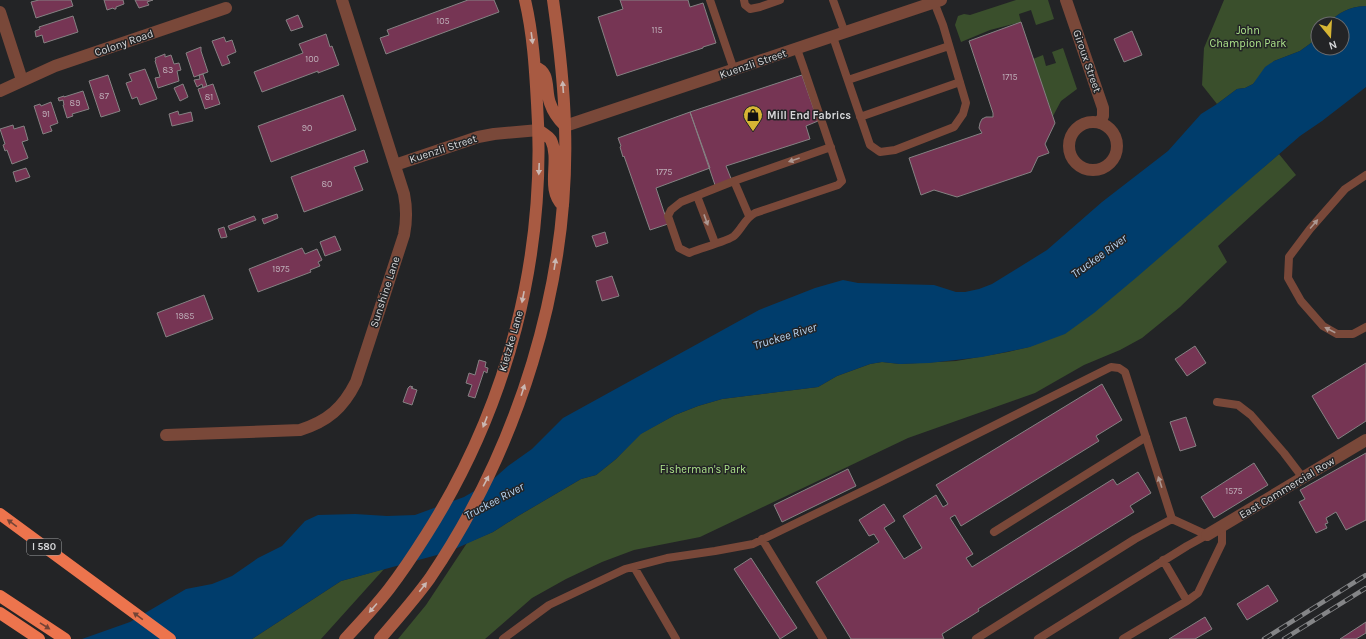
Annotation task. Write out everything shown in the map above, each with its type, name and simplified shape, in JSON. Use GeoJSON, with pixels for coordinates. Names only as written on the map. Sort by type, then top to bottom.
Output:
{"type":"FeatureCollection","features":[{"type":"Feature","properties":{"kind":"highway","name":"I 580"},"geometry":{"type":"LineString","coordinates":[[0,514],[170,639]]}},
{"type":"Feature","properties":{"kind":"highway"},"geometry":{"type":"LineString","coordinates":[[0,596],[65,639]]}},
{"type":"Feature","properties":{"kind":"highway"},"geometry":{"type":"LineString","coordinates":[[5,617],[39,639]]}},
{"type":"Feature","properties":{"kind":"main road","name":"Kietzke Lane"},"geometry":{"type":"LineString","coordinates":[[345,639],[389,589],[418,548],[450,496],[478,438],[493,400],[510,349],[523,298],[534,231],[539,179],[539,130],[535,67],[526,0]]}},
{"type":"Feature","properties":{"kind":"main road"},"geometry":{"type":"LineString","coordinates":[[380,639],[399,618],[429,579],[456,537],[492,471],[510,427],[534,358],[552,286],[560,240],[563,206],[565,126],[560,58],[553,0]]}},
{"type":"Feature","properties":{"kind":"main road"},"geometry":{"type":"LineString","coordinates":[[535,67],[541,69],[546,75],[549,101],[556,116],[565,126]]}},
{"type":"Feature","properties":{"kind":"main road"},"geometry":{"type":"LineString","coordinates":[[539,130],[550,139],[554,153],[554,190],[557,200],[563,206]]}},
{"type":"Feature","properties":{"kind":"street","name":"Sunshine Lane"},"geometry":{"type":"LineString","coordinates":[[166,434],[300,430],[328,418],[339,408],[349,395],[356,382],[404,235],[407,207],[342,0]]}},
{"type":"Feature","properties":{"kind":"street","name":"Giroux Street"},"geometry":{"type":"LineString","coordinates":[[1066,0],[1103,108],[1103,116],[1100,123]]}},
{"type":"Feature","properties":{"kind":"street","name":"Kuenzli Street"},"geometry":{"type":"LineString","coordinates":[[565,126],[938,1]]}},
{"type":"Feature","properties":{"kind":"street","name":"Colony Road"},"geometry":{"type":"LineString","coordinates":[[0,91],[55,66],[226,8]]}},
{"type":"Feature","properties":{"kind":"street"},"geometry":{"type":"LineString","coordinates":[[0,12],[22,80]]}},
{"type":"Feature","properties":{"kind":"street","name":"Kuenzli Street"},"geometry":{"type":"LineString","coordinates":[[395,165],[478,137],[539,130]]}},
{"type":"Feature","properties":{"kind":"street","name":"East Commercial Row"},"geometry":{"type":"LineString","coordinates":[[1207,534],[1366,440]]}},
{"type":"Feature","properties":{"kind":"lane"},"geometry":{"type":"LineString","coordinates":[[710,0],[734,70]]}},
{"type":"Feature","properties":{"kind":"lane"},"geometry":{"type":"LineString","coordinates":[[744,0],[745,5],[750,9],[780,0]]}},
{"type":"Feature","properties":{"kind":"lane"},"geometry":{"type":"LineString","coordinates":[[833,0],[845,33]]}},
{"type":"Feature","properties":{"kind":"lane"},"geometry":{"type":"LineString","coordinates":[[833,37],[870,145],[880,152],[895,150],[954,127],[963,114],[966,103],[949,46],[938,1]]}},
{"type":"Feature","properties":{"kind":"lane"},"geometry":{"type":"LineString","coordinates":[[848,80],[949,46]]}},
{"type":"Feature","properties":{"kind":"lane"},"geometry":{"type":"LineString","coordinates":[[797,49],[831,147],[842,181],[838,185],[749,216],[740,230],[732,238],[689,253],[679,248],[668,216],[671,210],[681,202],[734,181],[831,147]]}},
{"type":"Feature","properties":{"kind":"lane"},"geometry":{"type":"LineString","coordinates":[[860,116],[960,82]]}},
{"type":"Feature","properties":{"kind":"lane"},"geometry":{"type":"LineString","coordinates":[[1366,175],[1345,189],[1310,229],[1289,257],[1288,278],[1301,301],[1323,326],[1337,334],[1353,334],[1366,327]]}},
{"type":"Feature","properties":{"kind":"lane"},"geometry":{"type":"LineString","coordinates":[[734,181],[749,216]]}},
{"type":"Feature","properties":{"kind":"lane"},"geometry":{"type":"LineString","coordinates":[[697,196],[715,243]]}},
{"type":"Feature","properties":{"kind":"lane"},"geometry":{"type":"LineString","coordinates":[[503,639],[549,605],[625,569],[667,558],[753,544],[1111,367],[1119,368],[1125,372],[1172,519],[1207,534]]}},
{"type":"Feature","properties":{"kind":"lane"},"geometry":{"type":"LineString","coordinates":[[1217,402],[1238,405],[1251,415],[1284,453],[1303,478]]}},
{"type":"Feature","properties":{"kind":"lane"},"geometry":{"type":"LineString","coordinates":[[994,532],[1146,437]]}},
{"type":"Feature","properties":{"kind":"lane"},"geometry":{"type":"LineString","coordinates":[[976,639],[1135,538],[1172,519]]}},
{"type":"Feature","properties":{"kind":"lane"},"geometry":{"type":"LineString","coordinates":[[1123,639],[1198,593],[1222,543],[1222,526]]}},
{"type":"Feature","properties":{"kind":"lane"},"geometry":{"type":"LineString","coordinates":[[1038,639],[1207,534]]}},
{"type":"Feature","properties":{"kind":"lane"},"geometry":{"type":"LineString","coordinates":[[762,539],[823,639]]}},
{"type":"Feature","properties":{"kind":"lane"},"geometry":{"type":"LineString","coordinates":[[1163,560],[1187,601]]}},
{"type":"Feature","properties":{"kind":"lane"},"geometry":{"type":"LineString","coordinates":[[634,567],[676,639]]}},
{"type":"Feature","properties":{"kind":"green space"},"geometry":{"type":"Polygon","coordinates":[[[1016,0],[1048,0],[1054,19],[1036,25],[1031,10],[1019,14],[1021,22],[990,30],[961,42],[955,25],[958,16],[964,14],[970,15],[1016,0]]]}},
{"type":"Feature","properties":{"kind":"green space","name":"John Champion Park"},"geometry":{"type":"Polygon","coordinates":[[[1224,0],[1366,0],[1366,6],[1345,11],[1336,16],[1310,16],[1310,44],[1300,51],[1274,61],[1253,84],[1245,88],[1237,89],[1217,104],[1202,85],[1204,48],[1224,0]]]}},
{"type":"Feature","properties":{"kind":"green space"},"geometry":{"type":"Polygon","coordinates":[[[1063,48],[1077,89],[1061,101],[1053,116],[1033,59],[1043,55],[1046,66],[1056,63],[1052,52],[1063,48]]]}},
{"type":"Feature","properties":{"kind":"green space","name":"Fisherman's Park"},"geometry":{"type":"Polygon","coordinates":[[[1279,154],[1296,175],[1218,246],[1227,262],[1180,307],[1142,338],[1120,350],[1084,365],[1035,393],[908,438],[700,537],[634,550],[602,562],[566,579],[532,598],[485,639],[398,639],[426,605],[467,543],[493,532],[581,479],[596,475],[616,459],[640,434],[675,415],[698,406],[722,399],[818,387],[837,376],[870,364],[882,362],[900,364],[956,361],[1008,352],[1029,347],[1045,340],[1279,154]]]}},
{"type":"Feature","properties":{"kind":"green space"},"geometry":{"type":"Polygon","coordinates":[[[384,569],[321,639],[252,639],[341,581],[384,569]]]}},
{"type":"Feature","properties":{"kind":"water","name":"Truckee River"},"geometry":{"type":"Polygon","coordinates":[[[1366,6],[1366,87],[1300,136],[1137,277],[1094,313],[1065,334],[1030,347],[982,357],[929,363],[900,364],[882,362],[870,364],[837,376],[818,387],[722,399],[698,406],[675,415],[641,434],[616,459],[596,475],[581,479],[493,532],[448,552],[341,581],[252,639],[82,639],[130,622],[186,589],[212,584],[232,576],[258,558],[282,546],[305,521],[318,515],[415,515],[464,497],[490,482],[508,466],[532,449],[563,418],[759,310],[815,288],[843,280],[858,283],[934,285],[956,292],[965,292],[992,284],[1047,250],[1102,202],[1168,151],[1201,114],[1237,89],[1245,88],[1253,84],[1265,67],[1274,61],[1300,51],[1310,44],[1310,56],[1350,56],[1350,16],[1336,16],[1354,8],[1366,6]]]}},
{"type":"Feature","properties":{"kind":"building"},"geometry":{"type":"Polygon","coordinates":[[[39,0],[71,0],[73,6],[36,18],[31,2],[39,0]]]}},
{"type":"Feature","properties":{"kind":"building"},"geometry":{"type":"Polygon","coordinates":[[[104,0],[123,0],[124,4],[116,7],[116,9],[113,8],[107,10],[104,0]]]}},
{"type":"Feature","properties":{"kind":"building"},"geometry":{"type":"Polygon","coordinates":[[[135,0],[153,0],[147,2],[149,5],[139,8],[135,0]]]}},
{"type":"Feature","properties":{"kind":"building"},"geometry":{"type":"Polygon","coordinates":[[[468,0],[494,0],[499,12],[386,54],[380,38],[389,35],[387,30],[468,0]]]}},
{"type":"Feature","properties":{"kind":"building"},"geometry":{"type":"Polygon","coordinates":[[[620,0],[688,0],[690,7],[703,3],[716,43],[617,76],[598,17],[623,9],[620,0]]]}},
{"type":"Feature","properties":{"kind":"building"},"geometry":{"type":"Polygon","coordinates":[[[298,15],[303,27],[291,31],[286,20],[298,15]]]}},
{"type":"Feature","properties":{"kind":"building"},"geometry":{"type":"Polygon","coordinates":[[[73,16],[78,32],[44,43],[42,35],[36,37],[35,31],[40,29],[39,27],[73,16]]]}},
{"type":"Feature","properties":{"kind":"building"},"geometry":{"type":"Polygon","coordinates":[[[1021,22],[1055,123],[1045,144],[1049,153],[1038,157],[1031,172],[957,197],[934,190],[921,195],[909,158],[982,133],[979,128],[982,119],[986,117],[993,117],[993,113],[969,41],[1021,22]]]}},
{"type":"Feature","properties":{"kind":"building"},"geometry":{"type":"Polygon","coordinates":[[[1132,31],[1142,55],[1124,62],[1114,39],[1132,31]]]}},
{"type":"Feature","properties":{"kind":"building"},"geometry":{"type":"Polygon","coordinates":[[[326,34],[330,47],[332,46],[339,65],[318,73],[318,71],[262,92],[254,72],[303,53],[299,44],[326,34]]]}},
{"type":"Feature","properties":{"kind":"building"},"geometry":{"type":"Polygon","coordinates":[[[224,37],[226,42],[232,40],[236,52],[227,56],[230,63],[222,66],[212,41],[224,37]]]}},
{"type":"Feature","properties":{"kind":"building"},"geometry":{"type":"Polygon","coordinates":[[[201,47],[208,72],[194,77],[186,53],[201,47]]]}},
{"type":"Feature","properties":{"kind":"building"},"geometry":{"type":"Polygon","coordinates":[[[165,54],[165,57],[171,55],[174,64],[179,63],[181,70],[177,71],[179,81],[158,88],[155,78],[160,77],[155,58],[165,54]]]}},
{"type":"Feature","properties":{"kind":"building"},"geometry":{"type":"Polygon","coordinates":[[[145,69],[157,99],[140,105],[137,97],[132,99],[126,83],[132,81],[129,74],[145,69]]]}},
{"type":"Feature","properties":{"kind":"building"},"geometry":{"type":"Polygon","coordinates":[[[203,74],[207,86],[203,88],[202,84],[197,87],[194,80],[200,79],[199,75],[203,74]]]}},
{"type":"Feature","properties":{"kind":"building"},"geometry":{"type":"Polygon","coordinates":[[[108,75],[120,111],[101,117],[89,81],[108,75]]]}},
{"type":"Feature","properties":{"kind":"building","name":"Mill End Fabrics"},"geometry":{"type":"Polygon","coordinates":[[[802,75],[818,121],[806,126],[810,139],[726,166],[732,181],[715,185],[690,112],[802,75]]]}},
{"type":"Feature","properties":{"kind":"building"},"geometry":{"type":"Polygon","coordinates":[[[183,84],[188,97],[180,101],[174,88],[183,84]]]}},
{"type":"Feature","properties":{"kind":"building"},"geometry":{"type":"Polygon","coordinates":[[[213,84],[220,104],[205,109],[198,89],[213,84]]]}},
{"type":"Feature","properties":{"kind":"building"},"geometry":{"type":"Polygon","coordinates":[[[83,91],[89,109],[72,114],[73,116],[67,118],[63,100],[59,101],[58,98],[83,91]]]}},
{"type":"Feature","properties":{"kind":"building"},"geometry":{"type":"Polygon","coordinates":[[[343,95],[356,130],[271,162],[258,126],[343,95]]]}},
{"type":"Feature","properties":{"kind":"building"},"geometry":{"type":"Polygon","coordinates":[[[51,102],[58,123],[50,126],[52,131],[43,134],[34,106],[40,104],[41,106],[51,102]]]}},
{"type":"Feature","properties":{"kind":"building"},"geometry":{"type":"Polygon","coordinates":[[[178,111],[179,115],[191,112],[193,121],[172,126],[169,114],[178,111]]]}},
{"type":"Feature","properties":{"kind":"building"},"geometry":{"type":"Polygon","coordinates":[[[690,112],[710,168],[656,188],[668,224],[650,230],[624,156],[623,157],[618,138],[690,112]]]}},
{"type":"Feature","properties":{"kind":"building"},"geometry":{"type":"Polygon","coordinates":[[[13,125],[14,129],[24,126],[28,140],[22,142],[28,158],[12,164],[7,150],[5,151],[3,145],[5,144],[0,129],[13,125]]]}},
{"type":"Feature","properties":{"kind":"building"},"geometry":{"type":"Polygon","coordinates":[[[364,150],[368,162],[354,167],[363,190],[304,212],[291,177],[364,150]]]}},
{"type":"Feature","properties":{"kind":"building"},"geometry":{"type":"Polygon","coordinates":[[[26,168],[30,177],[16,182],[13,172],[26,168]]]}},
{"type":"Feature","properties":{"kind":"building"},"geometry":{"type":"Polygon","coordinates":[[[277,214],[278,218],[264,224],[262,219],[277,214]]]}},
{"type":"Feature","properties":{"kind":"building"},"geometry":{"type":"Polygon","coordinates":[[[254,216],[256,220],[230,230],[228,226],[254,216]]]}},
{"type":"Feature","properties":{"kind":"building"},"geometry":{"type":"Polygon","coordinates":[[[224,227],[227,237],[221,238],[218,229],[224,227]]]}},
{"type":"Feature","properties":{"kind":"building"},"geometry":{"type":"Polygon","coordinates":[[[605,232],[608,243],[596,247],[592,236],[605,232]]]}},
{"type":"Feature","properties":{"kind":"building"},"geometry":{"type":"Polygon","coordinates":[[[335,236],[341,250],[325,256],[320,242],[335,236]]]}},
{"type":"Feature","properties":{"kind":"building"},"geometry":{"type":"Polygon","coordinates":[[[302,248],[305,254],[317,249],[322,260],[318,262],[320,266],[310,270],[311,272],[258,292],[249,269],[302,248]]]}},
{"type":"Feature","properties":{"kind":"building"},"geometry":{"type":"Polygon","coordinates":[[[612,276],[619,296],[602,301],[596,281],[612,276]]]}},
{"type":"Feature","properties":{"kind":"building"},"geometry":{"type":"Polygon","coordinates":[[[204,295],[213,319],[166,337],[157,313],[204,295]]]}},
{"type":"Feature","properties":{"kind":"building"},"geometry":{"type":"Polygon","coordinates":[[[1195,346],[1206,363],[1187,376],[1175,359],[1195,346]]]}},
{"type":"Feature","properties":{"kind":"building"},"geometry":{"type":"Polygon","coordinates":[[[479,360],[486,362],[485,367],[488,368],[487,373],[484,371],[475,398],[468,396],[472,385],[466,383],[469,373],[475,375],[479,360]]]}},
{"type":"Feature","properties":{"kind":"building"},"geometry":{"type":"Polygon","coordinates":[[[1366,363],[1366,421],[1338,439],[1312,396],[1366,363]]]}},
{"type":"Feature","properties":{"kind":"building"},"geometry":{"type":"Polygon","coordinates":[[[1102,384],[1122,420],[1096,436],[1099,441],[961,526],[955,515],[950,518],[973,554],[966,558],[972,567],[1113,479],[1117,485],[1138,472],[1151,493],[1130,506],[1134,512],[978,609],[979,611],[942,634],[944,639],[851,639],[816,582],[879,542],[874,534],[869,536],[859,520],[884,504],[895,521],[884,528],[904,559],[922,548],[903,516],[936,495],[943,507],[948,504],[936,485],[1102,384]]]}},
{"type":"Feature","properties":{"kind":"building"},"geometry":{"type":"Polygon","coordinates":[[[410,386],[413,387],[411,388],[417,390],[412,405],[403,402],[410,386]]]}},
{"type":"Feature","properties":{"kind":"building"},"geometry":{"type":"Polygon","coordinates":[[[1186,417],[1196,446],[1180,451],[1170,422],[1186,417]]]}},
{"type":"Feature","properties":{"kind":"building"},"geometry":{"type":"Polygon","coordinates":[[[1366,453],[1366,520],[1346,530],[1336,512],[1326,518],[1328,523],[1325,524],[1327,528],[1316,533],[1299,502],[1305,499],[1300,490],[1366,453]]]}},
{"type":"Feature","properties":{"kind":"building"},"geometry":{"type":"Polygon","coordinates":[[[1254,463],[1268,485],[1214,518],[1201,497],[1254,463]]]}},
{"type":"Feature","properties":{"kind":"building"},"geometry":{"type":"Polygon","coordinates":[[[848,469],[856,486],[782,522],[774,505],[848,469]]]}},
{"type":"Feature","properties":{"kind":"building"},"geometry":{"type":"Polygon","coordinates":[[[751,558],[797,628],[780,639],[734,569],[751,558]]]}},
{"type":"Feature","properties":{"kind":"building"},"geometry":{"type":"Polygon","coordinates":[[[1268,585],[1278,601],[1247,620],[1237,604],[1268,585]]]}},
{"type":"Feature","properties":{"kind":"building"},"geometry":{"type":"Polygon","coordinates":[[[1205,617],[1212,629],[1195,639],[1169,639],[1205,617]]]}},
{"type":"Feature","properties":{"kind":"building"},"geometry":{"type":"Polygon","coordinates":[[[1366,622],[1366,633],[1356,639],[1340,639],[1366,622]]]}},
{"type":"Feature","properties":{"kind":"railway"},"geometry":{"type":"LineString","coordinates":[[1264,639],[1366,575]]}},
{"type":"Feature","properties":{"kind":"railway"},"geometry":{"type":"LineString","coordinates":[[1284,639],[1366,588]]}},
{"type":"Feature","properties":{"kind":"place","name":"Mill End Fabrics"},"geometry":{"type":"Point","coordinates":[753,132]}}]}
